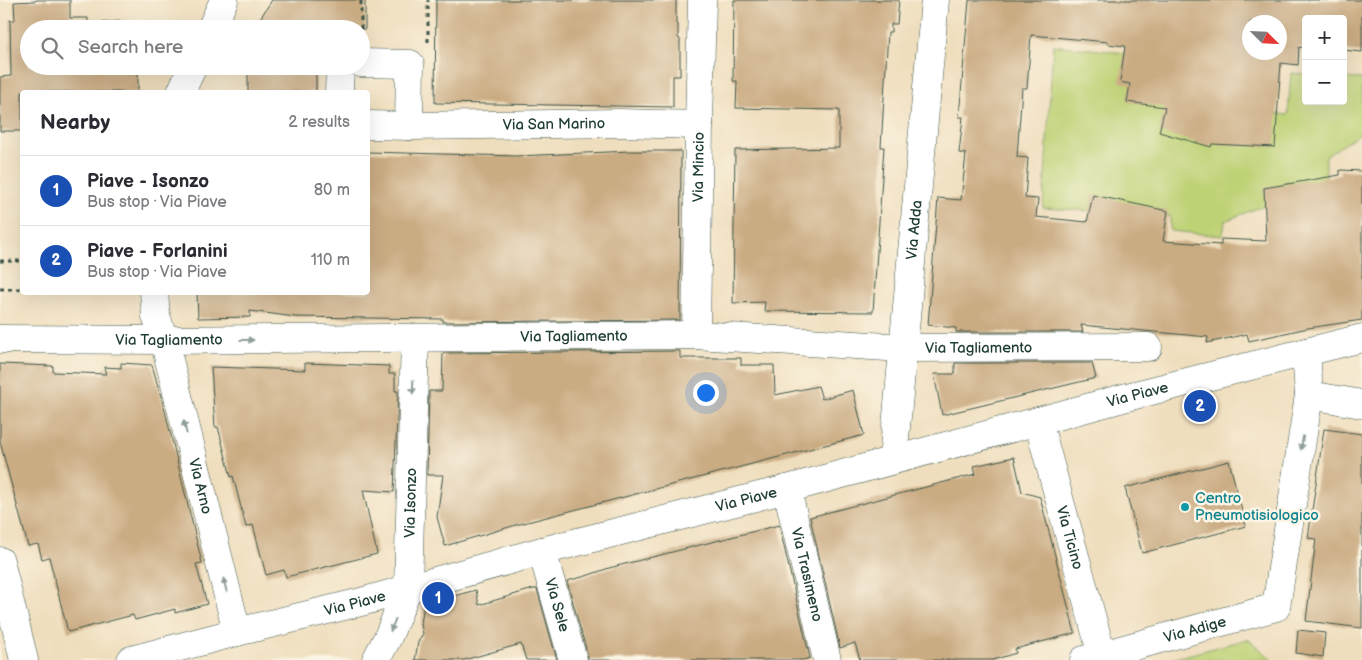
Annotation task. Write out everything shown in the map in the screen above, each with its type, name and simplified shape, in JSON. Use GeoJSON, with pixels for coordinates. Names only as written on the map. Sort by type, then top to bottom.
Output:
{"type":"FeatureCollection","features":[{"type":"Feature","properties":{"kind":"street"},"geometry":{"type":"LineString","coordinates":[[214,20],[224,0]]}},
{"type":"Feature","properties":{"kind":"street","name":"Via Mincio"},"geometry":{"type":"LineString","coordinates":[[696,335],[702,0]]}},
{"type":"Feature","properties":{"kind":"street","name":"Via Adda"},"geometry":{"type":"LineString","coordinates":[[893,460],[935,0]]}},
{"type":"Feature","properties":{"kind":"street"},"geometry":{"type":"LineString","coordinates":[[370,63],[410,64],[409,126]]}},
{"type":"Feature","properties":{"kind":"street"},"geometry":{"type":"LineString","coordinates":[[182,90],[189,75]]}},
{"type":"Feature","properties":{"kind":"street"},"geometry":{"type":"LineString","coordinates":[[339,90],[340,75]]}},
{"type":"Feature","properties":{"kind":"street","name":"Via San Marino"},"geometry":{"type":"LineString","coordinates":[[370,125],[619,123],[699,125]]}},
{"type":"Feature","properties":{"kind":"street","name":"Via Arno"},"geometry":{"type":"LineString","coordinates":[[154,295],[156,316],[164,340],[237,632]]}},
{"type":"Feature","properties":{"kind":"street","name":"Via Tagliamento"},"geometry":{"type":"LineString","coordinates":[[0,340],[414,339],[696,335],[903,348],[1148,347]]}},
{"type":"Feature","properties":{"kind":"street","name":"Via Piave"},"geometry":{"type":"LineString","coordinates":[[131,660],[361,602],[542,551],[787,490],[1127,397],[1362,338]]}},
{"type":"Feature","properties":{"kind":"street","name":"Via Isonzo"},"geometry":{"type":"LineString","coordinates":[[376,660],[388,638],[408,588],[414,339]]}},
{"type":"Feature","properties":{"kind":"street"},"geometry":{"type":"LineString","coordinates":[[1306,352],[1309,395],[1362,404]]}},
{"type":"Feature","properties":{"kind":"street","name":"Via Adige"},"geometry":{"type":"LineString","coordinates":[[1093,658],[1276,607],[1309,395]]}},
{"type":"Feature","properties":{"kind":"street","name":"Via Ticino"},"geometry":{"type":"LineString","coordinates":[[1038,421],[1093,658]]}},
{"type":"Feature","properties":{"kind":"street","name":"Via Trasimeno"},"geometry":{"type":"LineString","coordinates":[[787,490],[826,660]]}},
{"type":"Feature","properties":{"kind":"street","name":"Via Sele"},"geometry":{"type":"LineString","coordinates":[[542,551],[573,660]]}},
{"type":"Feature","properties":{"kind":"street"},"geometry":{"type":"LineString","coordinates":[[0,561],[24,660]]}},
{"type":"Feature","properties":{"kind":"path"},"geometry":{"type":"LineString","coordinates":[[361,0],[361,20]]}},
{"type":"Feature","properties":{"kind":"path"},"geometry":{"type":"LineString","coordinates":[[0,262],[20,262]]}},
{"type":"Feature","properties":{"kind":"path"},"geometry":{"type":"LineString","coordinates":[[0,289],[20,289]]}},
{"type":"Feature","properties":{"kind":"green space"},"geometry":{"type":"Polygon","coordinates":[[[1053,45],[1171,58],[1235,109],[1288,115],[1291,73],[1302,74],[1302,105],[1347,105],[1347,78],[1362,79],[1362,132],[1326,156],[1326,181],[1225,221],[1223,236],[1170,231],[1170,216],[1043,208],[1053,45]]]}},
{"type":"Feature","properties":{"kind":"green space"},"geometry":{"type":"Polygon","coordinates":[[[1248,639],[1273,660],[1168,660],[1248,639]]]}},
{"type":"Feature","properties":{"kind":"building"},"geometry":{"type":"Polygon","coordinates":[[[70,0],[70,18],[88,18],[88,20],[20,20],[20,75],[138,75],[138,90],[20,90],[20,131],[0,131],[0,77],[11,76],[10,20],[15,20],[14,2],[70,0]]]}},
{"type":"Feature","properties":{"kind":"building"},"geometry":{"type":"Polygon","coordinates":[[[272,0],[365,0],[365,20],[259,20],[272,0]]]}},
{"type":"Feature","properties":{"kind":"building"},"geometry":{"type":"Polygon","coordinates":[[[436,0],[676,0],[676,24],[678,24],[678,38],[680,39],[680,76],[673,76],[673,107],[435,103],[436,0]]]}},
{"type":"Feature","properties":{"kind":"building"},"geometry":{"type":"Polygon","coordinates":[[[734,0],[899,0],[897,24],[891,24],[891,32],[888,32],[881,147],[884,147],[873,312],[764,311],[765,302],[733,303],[735,150],[839,148],[839,110],[736,108],[737,81],[733,81],[734,0]]]}},
{"type":"Feature","properties":{"kind":"building"},"geometry":{"type":"Polygon","coordinates":[[[969,0],[1362,0],[1362,52],[1347,50],[1347,15],[1302,15],[1302,47],[1299,47],[1298,65],[1281,63],[1275,147],[1212,144],[1211,147],[1159,132],[1165,107],[1127,102],[1130,84],[1120,82],[1125,46],[1108,44],[1108,42],[1031,35],[1027,88],[1022,88],[1017,157],[1028,158],[1025,198],[1038,199],[1036,217],[1087,222],[1093,195],[1168,211],[1163,241],[1221,245],[1221,239],[1266,241],[1264,188],[1340,175],[1340,170],[1362,171],[1362,320],[1308,328],[1249,341],[1247,334],[1207,343],[1208,337],[1081,325],[1083,332],[956,332],[956,328],[928,325],[938,198],[961,200],[966,154],[959,153],[963,117],[959,117],[969,0]]]}},
{"type":"Feature","properties":{"kind":"building"},"geometry":{"type":"Polygon","coordinates":[[[248,75],[316,75],[316,90],[248,90],[248,75]]]}},
{"type":"Feature","properties":{"kind":"building"},"geometry":{"type":"Polygon","coordinates":[[[631,151],[681,151],[680,320],[443,322],[443,319],[295,317],[250,311],[250,317],[198,318],[197,295],[370,295],[370,152],[516,156],[631,151]]]}},
{"type":"Feature","properties":{"kind":"building"},"geometry":{"type":"Polygon","coordinates":[[[680,351],[680,358],[741,358],[741,365],[774,365],[775,395],[818,386],[822,399],[853,390],[864,435],[516,525],[445,546],[437,517],[443,475],[427,475],[429,391],[442,391],[443,353],[680,351]]]}},
{"type":"Feature","properties":{"kind":"building"},"geometry":{"type":"Polygon","coordinates":[[[121,363],[152,365],[202,563],[196,564],[207,604],[175,613],[175,609],[135,620],[133,615],[68,632],[49,557],[42,559],[38,544],[28,546],[0,442],[0,364],[53,366],[53,372],[106,374],[104,367],[121,368],[121,363]]]}},
{"type":"Feature","properties":{"kind":"building"},"geometry":{"type":"Polygon","coordinates":[[[305,363],[389,366],[389,374],[395,374],[395,391],[398,391],[394,492],[363,490],[377,554],[286,577],[284,570],[266,575],[253,525],[246,527],[218,427],[215,427],[211,367],[305,370],[305,363]]]}},
{"type":"Feature","properties":{"kind":"building"},"geometry":{"type":"Polygon","coordinates":[[[955,363],[1092,363],[1096,378],[942,415],[934,374],[955,374],[955,363]]]}},
{"type":"Feature","properties":{"kind":"building"},"geometry":{"type":"Polygon","coordinates":[[[1324,429],[1362,434],[1362,628],[1306,621],[1316,539],[1308,538],[1324,429]]]}},
{"type":"Feature","properties":{"kind":"building"},"geometry":{"type":"Polygon","coordinates":[[[1014,457],[1022,492],[1040,497],[1075,633],[1015,649],[1016,653],[993,660],[860,660],[855,643],[840,648],[810,517],[976,474],[974,466],[1014,457]]]}},
{"type":"Feature","properties":{"kind":"building","name":"Centro Pneumotisiologico"},"geometry":{"type":"Polygon","coordinates":[[[1229,461],[1246,526],[1142,553],[1125,488],[1229,461]]]}},
{"type":"Feature","properties":{"kind":"building"},"geometry":{"type":"Polygon","coordinates":[[[779,525],[810,658],[803,660],[588,660],[567,581],[609,568],[779,525]]]}},
{"type":"Feature","properties":{"kind":"building"},"geometry":{"type":"Polygon","coordinates":[[[537,589],[557,660],[526,660],[521,644],[464,660],[415,660],[418,642],[423,634],[421,624],[424,604],[476,590],[479,605],[537,589]]]}},
{"type":"Feature","properties":{"kind":"building"},"geometry":{"type":"Polygon","coordinates":[[[1298,630],[1325,633],[1323,657],[1296,653],[1298,630]]]}},
{"type":"Feature","properties":{"kind":"place","name":"Piave - Forlanini"},"geometry":{"type":"Point","coordinates":[1200,406]}},
{"type":"Feature","properties":{"kind":"place","name":"Centro Pneumotisiologico"},"geometry":{"type":"Point","coordinates":[1185,507]}},
{"type":"Feature","properties":{"kind":"place","name":"Piave - Isonzo"},"geometry":{"type":"Point","coordinates":[438,598]}}]}
